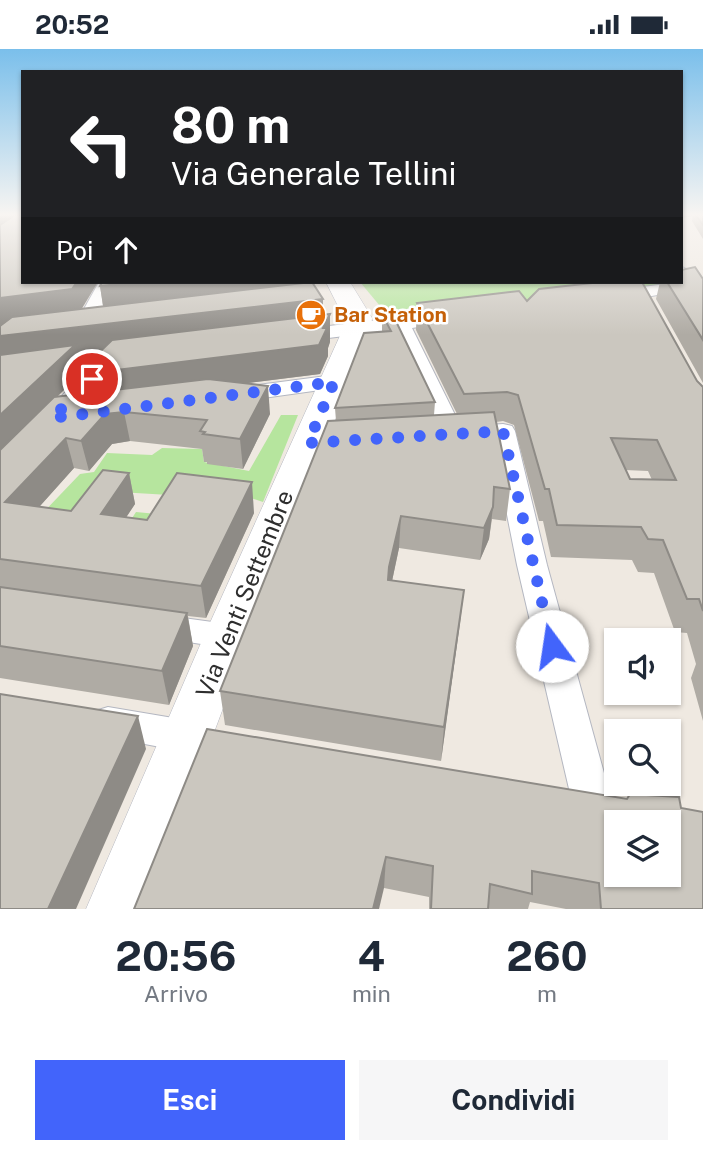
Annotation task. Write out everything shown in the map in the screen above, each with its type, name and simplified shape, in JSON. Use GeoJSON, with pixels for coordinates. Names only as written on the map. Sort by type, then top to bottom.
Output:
{"type":"FeatureCollection","features":[{"type":"Feature","properties":{"kind":"main road","name":"Via Venti Settembre"},"geometry":{"type":"LineString","coordinates":[[117,909],[207,740],[227,636],[321,442],[334,382],[339,300]]}},
{"type":"Feature","properties":{"kind":"main road"},"geometry":{"type":"LineString","coordinates":[[58,328],[112,322]]}},
{"type":"Feature","properties":{"kind":"street"},"geometry":{"type":"LineString","coordinates":[[589,300],[644,300],[675,284]]}},
{"type":"Feature","properties":{"kind":"street"},"geometry":{"type":"LineString","coordinates":[[85,325],[105,286],[127,288]]}},
{"type":"Feature","properties":{"kind":"street"},"geometry":{"type":"LineString","coordinates":[[275,339],[339,300],[400,324],[469,315]]}},
{"type":"Feature","properties":{"kind":"street"},"geometry":{"type":"LineString","coordinates":[[400,324],[439,435],[503,431],[532,565],[593,806]]}},
{"type":"Feature","properties":{"kind":"street"},"geometry":{"type":"LineString","coordinates":[[0,374],[139,356]]}},
{"type":"Feature","properties":{"kind":"street"},"geometry":{"type":"LineString","coordinates":[[0,472],[111,359]]}},
{"type":"Feature","properties":{"kind":"street"},"geometry":{"type":"LineString","coordinates":[[213,397],[334,382]]}},
{"type":"Feature","properties":{"kind":"street"},"geometry":{"type":"LineString","coordinates":[[52,418],[93,413]]}},
{"type":"Feature","properties":{"kind":"street"},"geometry":{"type":"LineString","coordinates":[[120,621],[227,636]]}},
{"type":"Feature","properties":{"kind":"street"},"geometry":{"type":"LineString","coordinates":[[80,717],[207,740]]}},
{"type":"Feature","properties":{"kind":"street"},"geometry":{"type":"LineString","coordinates":[[552,799],[620,810]]}},
{"type":"Feature","properties":{"kind":"green space"},"geometry":{"type":"Polygon","coordinates":[[[362,284],[665,285],[402,318],[385,312],[362,284]]]}},
{"type":"Feature","properties":{"kind":"green space"},"geometry":{"type":"Polygon","coordinates":[[[281,415],[298,415],[263,502],[248,497],[117,541],[136,512],[157,514],[169,495],[119,492],[87,514],[38,518],[80,474],[94,472],[107,453],[152,455],[162,448],[202,449],[204,462],[249,471],[281,415]]]}},
{"type":"Feature","properties":{"kind":"building"},"geometry":{"type":"Polygon","coordinates":[[[0,255],[21,255],[21,284],[76,284],[72,289],[0,298],[0,255]]]}},
{"type":"Feature","properties":{"kind":"building"},"geometry":{"type":"Polygon","coordinates":[[[695,267],[703,279],[703,340],[668,284],[683,284],[683,270],[695,267]]]}},
{"type":"Feature","properties":{"kind":"building"},"geometry":{"type":"Polygon","coordinates":[[[295,284],[313,284],[323,299],[0,336],[0,326],[12,317],[295,284]]]}},
{"type":"Feature","properties":{"kind":"building"},"geometry":{"type":"Polygon","coordinates":[[[583,284],[643,284],[697,381],[703,387],[703,611],[699,599],[687,599],[663,540],[648,539],[641,527],[557,525],[549,489],[545,489],[518,395],[507,392],[464,394],[417,303],[519,291],[527,301],[539,289],[583,284]],[[611,438],[630,479],[676,480],[657,440],[611,438]]]}},
{"type":"Feature","properties":{"kind":"building"},"geometry":{"type":"Polygon","coordinates":[[[392,313],[435,402],[335,408],[364,333],[391,331],[382,314],[392,313]]]}},
{"type":"Feature","properties":{"kind":"building"},"geometry":{"type":"Polygon","coordinates":[[[330,314],[319,345],[76,375],[112,340],[330,314]]]}},
{"type":"Feature","properties":{"kind":"building"},"geometry":{"type":"Polygon","coordinates":[[[75,345],[0,415],[0,355],[75,345]]]}},
{"type":"Feature","properties":{"kind":"building"},"geometry":{"type":"Polygon","coordinates":[[[208,379],[268,386],[240,439],[203,434],[205,432],[200,431],[207,420],[124,412],[105,414],[81,441],[66,438],[5,502],[71,511],[103,470],[129,473],[101,514],[147,520],[177,473],[252,482],[201,586],[0,559],[0,450],[54,397],[208,379]]]}},
{"type":"Feature","properties":{"kind":"building"},"geometry":{"type":"Polygon","coordinates":[[[494,412],[510,489],[494,487],[493,507],[484,528],[401,516],[389,567],[388,580],[464,590],[444,727],[220,691],[328,421],[494,412]]]}},
{"type":"Feature","properties":{"kind":"building"},"geometry":{"type":"Polygon","coordinates":[[[0,587],[187,613],[162,671],[0,646],[0,587]]]}},
{"type":"Feature","properties":{"kind":"building"},"geometry":{"type":"Polygon","coordinates":[[[0,694],[138,716],[48,909],[0,909],[0,694]]]}},
{"type":"Feature","properties":{"kind":"building"},"geometry":{"type":"Polygon","coordinates":[[[207,729],[604,796],[627,799],[629,796],[679,797],[681,808],[703,812],[703,909],[601,909],[599,883],[532,871],[532,894],[490,884],[488,909],[431,909],[433,866],[386,857],[373,909],[134,909],[207,729]]]}},
{"type":"Feature","properties":{"kind":"place","name":"Bar Station"},"geometry":{"type":"Point","coordinates":[311,315]}},
{"type":"Feature","properties":{"kind":"route"},"geometry":{"type":"LineString","coordinates":[[92,379],[52,418],[334,382],[308,443],[503,431],[552,646]]}}]}
